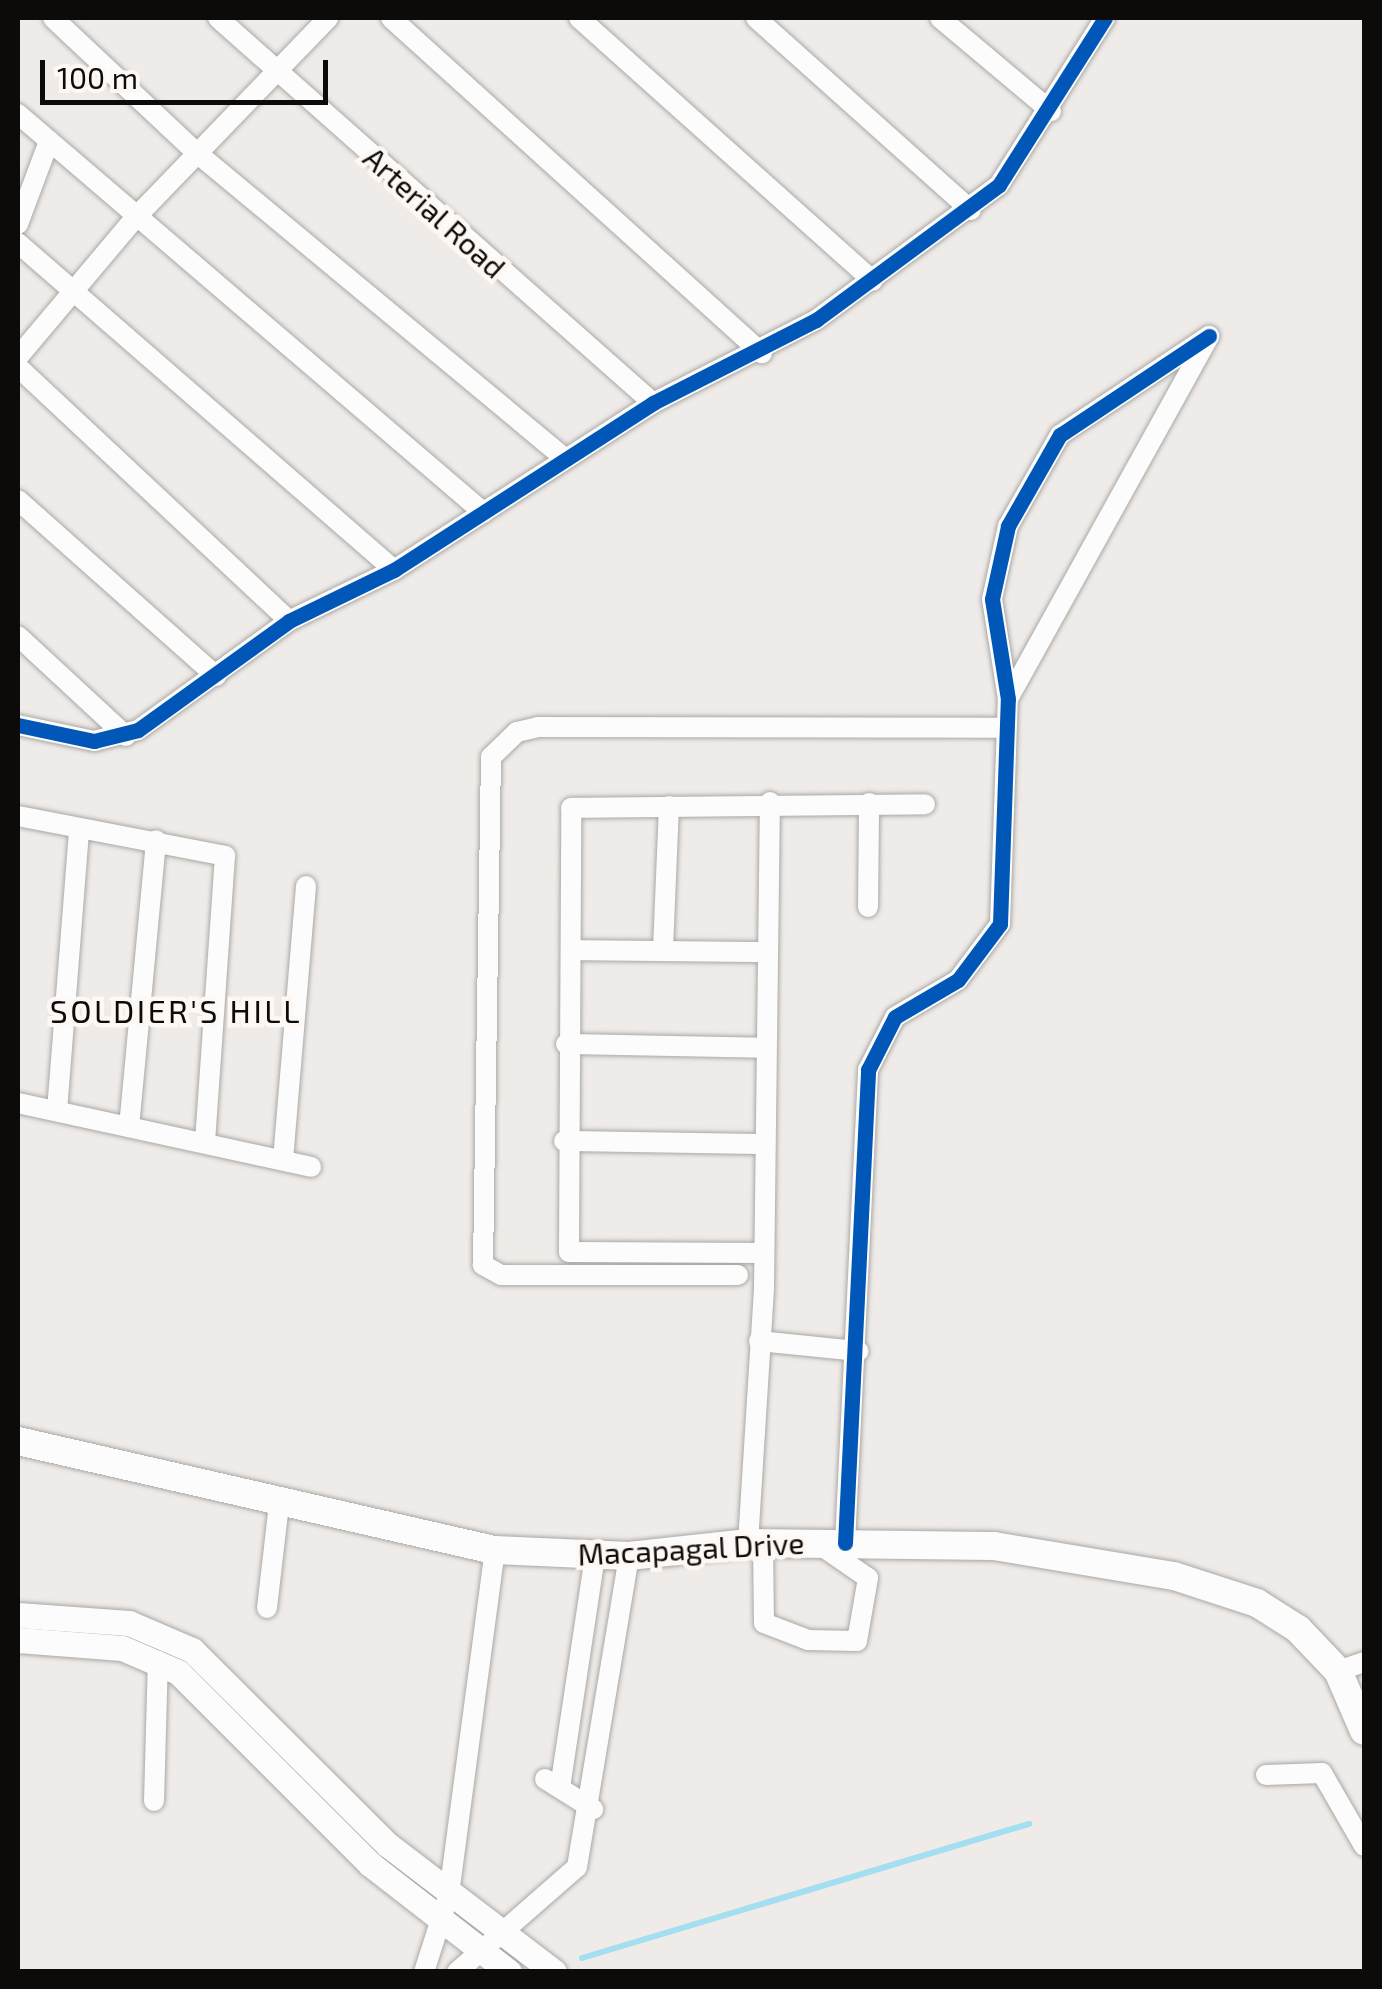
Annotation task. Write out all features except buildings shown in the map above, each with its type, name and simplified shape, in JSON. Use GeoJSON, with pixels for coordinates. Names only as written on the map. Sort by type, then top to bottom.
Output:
{"type":"FeatureCollection","features":[{"type":"Feature","properties":{"kind":"main road","name":"Macapagal Drive"},"geometry":{"type":"LineString","coordinates":[[18,1441],[279,1504],[495,1550],[628,1556],[756,1543],[994,1546],[1174,1576],[1278,1614],[1338,1671],[1364,1732]]}},
{"type":"Feature","properties":{"kind":"street"},"geometry":{"type":"LineString","coordinates":[[54,18],[197,152],[566,459]]}},
{"type":"Feature","properties":{"kind":"street","name":"Arterial Road"},"geometry":{"type":"LineString","coordinates":[[218,18],[653,404]]}},
{"type":"Feature","properties":{"kind":"street"},"geometry":{"type":"LineString","coordinates":[[18,357],[136,217],[328,18]]}},
{"type":"Feature","properties":{"kind":"street"},"geometry":{"type":"LineString","coordinates":[[391,18],[762,353]]}},
{"type":"Feature","properties":{"kind":"street"},"geometry":{"type":"LineString","coordinates":[[579,18],[872,281]]}},
{"type":"Feature","properties":{"kind":"street"},"geometry":{"type":"LineString","coordinates":[[756,18],[971,210]]}},
{"type":"Feature","properties":{"kind":"street"},"geometry":{"type":"LineString","coordinates":[[940,18],[1051,111]]}},
{"type":"Feature","properties":{"kind":"street"},"geometry":{"type":"LineString","coordinates":[[18,726],[94,741],[126,736],[289,621],[394,570],[653,404],[762,353],[971,210],[1051,111],[1105,18]]}},
{"type":"Feature","properties":{"kind":"street"},"geometry":{"type":"LineString","coordinates":[[18,114],[484,513]]}},
{"type":"Feature","properties":{"kind":"street"},"geometry":{"type":"LineString","coordinates":[[18,224],[49,142]]}},
{"type":"Feature","properties":{"kind":"street"},"geometry":{"type":"LineString","coordinates":[[18,242],[394,570]]}},
{"type":"Feature","properties":{"kind":"street"},"geometry":{"type":"LineString","coordinates":[[846,1543],[858,1352],[868,1070],[896,1017],[958,980],[1000,924],[1008,698],[992,599],[1022,488],[1060,435],[1206,334],[1208,342],[1008,698]]}},
{"type":"Feature","properties":{"kind":"street"},"geometry":{"type":"LineString","coordinates":[[18,367],[289,621]]}},
{"type":"Feature","properties":{"kind":"street"},"geometry":{"type":"LineString","coordinates":[[18,500],[216,676]]}},
{"type":"Feature","properties":{"kind":"street"},"geometry":{"type":"LineString","coordinates":[[18,636],[126,736]]}},
{"type":"Feature","properties":{"kind":"street"},"geometry":{"type":"LineString","coordinates":[[738,1275],[501,1275],[483,1265],[491,757],[517,732],[538,727],[1005,728]]}},
{"type":"Feature","properties":{"kind":"street"},"geometry":{"type":"LineString","coordinates":[[770,802],[756,1543],[764,1623],[808,1640],[857,1641],[872,1587],[816,1542]]}},
{"type":"Feature","properties":{"kind":"street"},"geometry":{"type":"LineString","coordinates":[[764,1254],[569,1252],[564,1141],[572,950],[571,808],[770,802],[924,804]]}},
{"type":"Feature","properties":{"kind":"street"},"geometry":{"type":"LineString","coordinates":[[868,907],[869,803]]}},
{"type":"Feature","properties":{"kind":"street"},"geometry":{"type":"LineString","coordinates":[[663,949],[669,806]]}},
{"type":"Feature","properties":{"kind":"street"},"geometry":{"type":"LineString","coordinates":[[18,816],[79,830],[219,851],[228,864],[205,1143]]}},
{"type":"Feature","properties":{"kind":"street"},"geometry":{"type":"LineString","coordinates":[[57,1111],[79,830]]}},
{"type":"Feature","properties":{"kind":"street"},"geometry":{"type":"LineString","coordinates":[[129,1126],[156,840]]}},
{"type":"Feature","properties":{"kind":"street"},"geometry":{"type":"LineString","coordinates":[[283,1160],[306,886]]}},
{"type":"Feature","properties":{"kind":"street"},"geometry":{"type":"LineString","coordinates":[[572,950],[768,952]]}},
{"type":"Feature","properties":{"kind":"street"},"geometry":{"type":"LineString","coordinates":[[566,1044],[766,1048]]}},
{"type":"Feature","properties":{"kind":"street"},"geometry":{"type":"LineString","coordinates":[[18,1103],[311,1166]]}},
{"type":"Feature","properties":{"kind":"street"},"geometry":{"type":"LineString","coordinates":[[564,1141],[766,1144]]}},
{"type":"Feature","properties":{"kind":"street"},"geometry":{"type":"LineString","coordinates":[[758,1341],[858,1352]]}},
{"type":"Feature","properties":{"kind":"street"},"geometry":{"type":"LineString","coordinates":[[267,1608],[279,1504]]}},
{"type":"Feature","properties":{"kind":"street"},"geometry":{"type":"LineString","coordinates":[[424,1972],[450,1894],[495,1550]]}},
{"type":"Feature","properties":{"kind":"street"},"geometry":{"type":"LineString","coordinates":[[593,1808],[553,1780],[591,1608],[596,1556]]}},
{"type":"Feature","properties":{"kind":"street"},"geometry":{"type":"LineString","coordinates":[[456,1972],[496,1930],[569,1882],[593,1808],[624,1614],[628,1556]]}},
{"type":"Feature","properties":{"kind":"street"},"geometry":{"type":"LineString","coordinates":[[591,1608],[624,1614]]}},
{"type":"Feature","properties":{"kind":"street"},"geometry":{"type":"LineString","coordinates":[[18,1615],[128,1622],[192,1650],[450,1894],[554,1972]]}},
{"type":"Feature","properties":{"kind":"street"},"geometry":{"type":"LineString","coordinates":[[18,1640],[97,1643],[158,1661],[204,1690],[370,1864],[509,1972]]}},
{"type":"Feature","properties":{"kind":"street"},"geometry":{"type":"LineString","coordinates":[[154,1801],[158,1661]]}},
{"type":"Feature","properties":{"kind":"street"},"geometry":{"type":"LineString","coordinates":[[1338,1671],[1364,1662]]}},
{"type":"Feature","properties":{"kind":"street"},"geometry":{"type":"LineString","coordinates":[[1266,1775],[1322,1773],[1364,1846]]}},
{"type":"Feature","properties":{"kind":"waterway"},"geometry":{"type":"LineString","coordinates":[[582,1958],[1029,1824]]}},
{"type":"Feature","properties":{"kind":"cycle path"},"geometry":{"type":"LineString","coordinates":[[18,725],[94,741],[138,730],[289,621],[394,570],[653,403],[816,320],[999,185],[1105,18]]}},
{"type":"Feature","properties":{"kind":"cycle path"},"geometry":{"type":"LineString","coordinates":[[845,1543],[868,1070],[895,1017],[958,980],[1000,924],[1008,699],[992,599],[1008,526],[1060,435],[1209,336]]}},
{"type":"Feature","properties":{"kind":"district","name":"SOLDIER'S HILL"},"geometry":{"type":"Point","coordinates":[176,1010]}}]}
